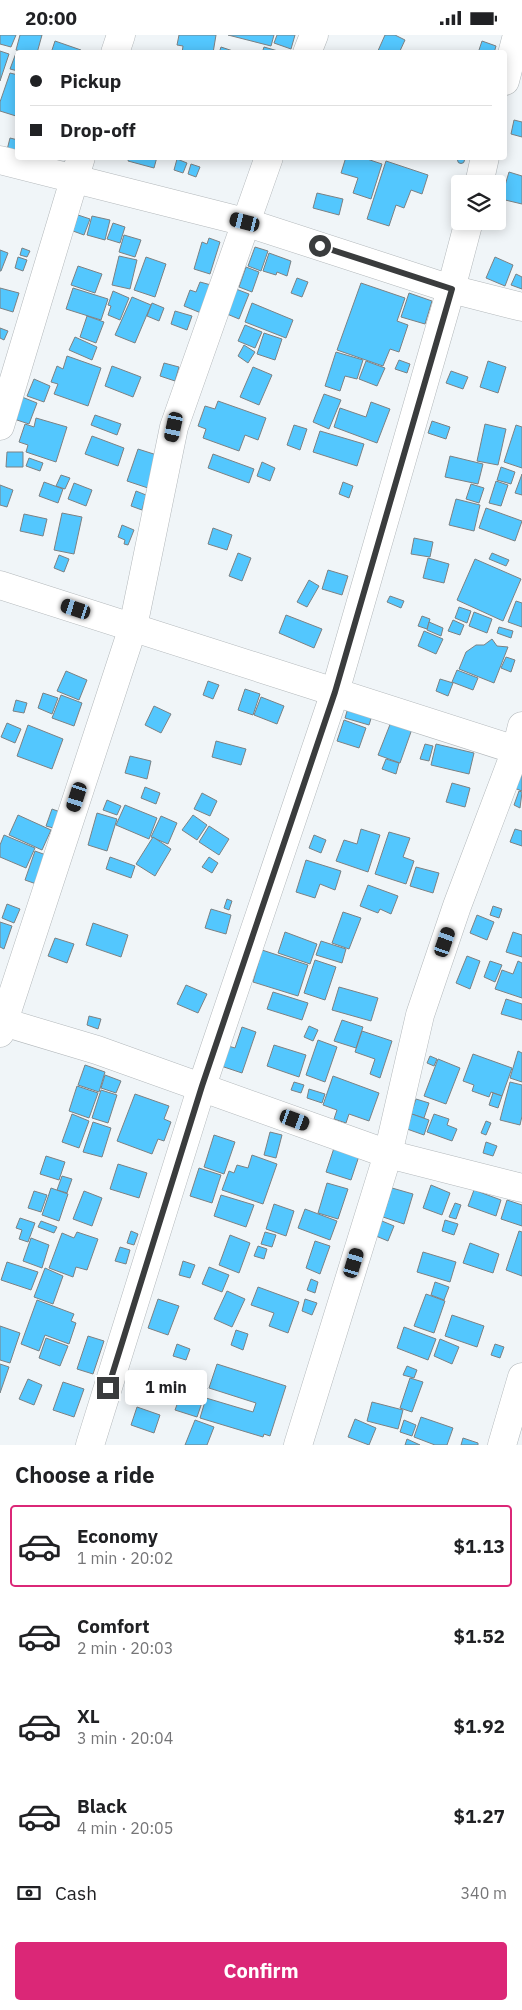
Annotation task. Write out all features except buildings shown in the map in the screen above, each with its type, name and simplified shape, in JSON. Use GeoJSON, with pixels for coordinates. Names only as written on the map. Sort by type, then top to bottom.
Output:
{"type":"FeatureCollection","features":[{"type":"Feature","properties":{"kind":"street"},"geometry":{"type":"LineString","coordinates":[[116,50],[120,35]]}},
{"type":"Feature","properties":{"kind":"street"},"geometry":{"type":"LineString","coordinates":[[308,50],[314,35]]}},
{"type":"Feature","properties":{"kind":"street"},"geometry":{"type":"LineString","coordinates":[[507,73],[517,35]]}},
{"type":"Feature","properties":{"kind":"street"},"geometry":{"type":"LineString","coordinates":[[0,160],[78,169],[452,289],[522,307]]}},
{"type":"Feature","properties":{"kind":"street"},"geometry":{"type":"LineString","coordinates":[[268,160],[174,427],[132,627],[1,1026],[97,1050],[388,1154],[522,1189]]}},
{"type":"Feature","properties":{"kind":"street"},"geometry":{"type":"LineString","coordinates":[[481,175],[484,160]]}},
{"type":"Feature","properties":{"kind":"street"},"geometry":{"type":"LineString","coordinates":[[0,426],[78,169]]}},
{"type":"Feature","properties":{"kind":"street"},"geometry":{"type":"LineString","coordinates":[[90,1445],[202,1086],[335,692],[452,289],[467,230]]}},
{"type":"Feature","properties":{"kind":"street"},"geometry":{"type":"LineString","coordinates":[[0,585],[335,692],[520,743],[457,906],[420,1015],[388,1154],[298,1445]]}},
{"type":"Feature","properties":{"kind":"street"},"geometry":{"type":"LineString","coordinates":[[502,1445],[522,1377]]}},
{"type":"Feature","properties":{"kind":"route"},"geometry":{"type":"LineString","coordinates":[[108,1388],[202,1086],[335,692],[452,289],[320,246]]}}]}
